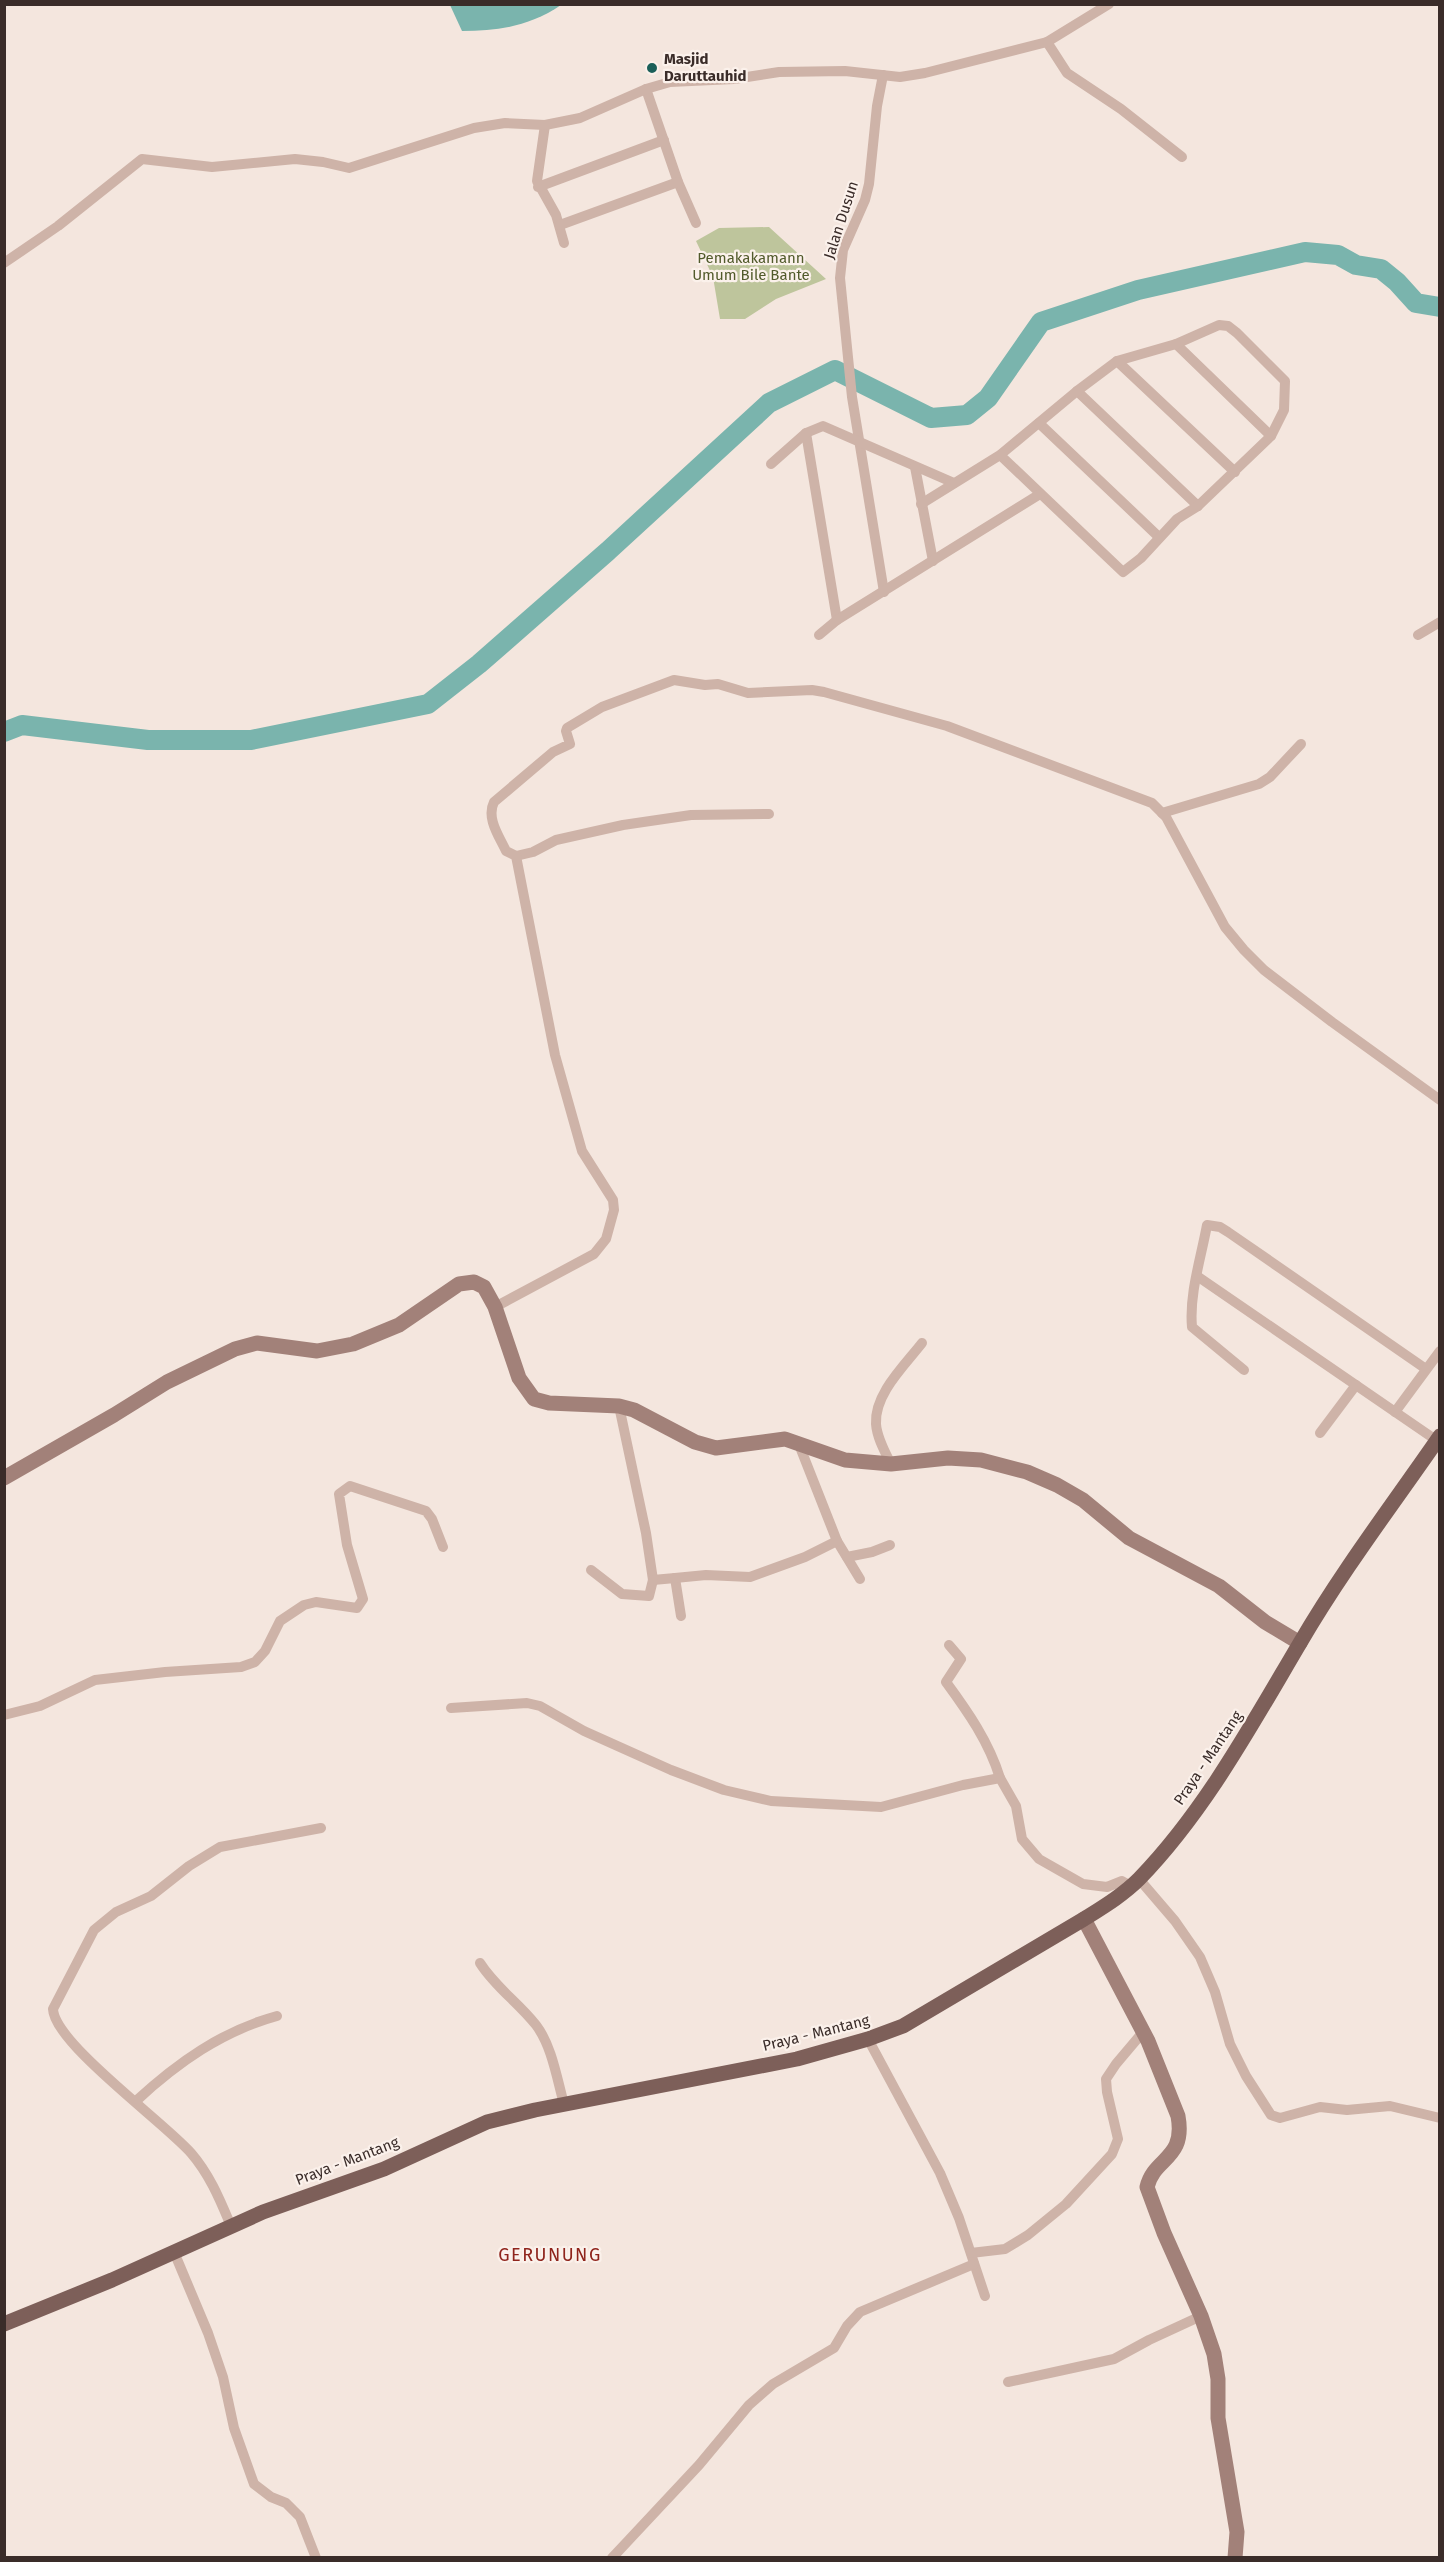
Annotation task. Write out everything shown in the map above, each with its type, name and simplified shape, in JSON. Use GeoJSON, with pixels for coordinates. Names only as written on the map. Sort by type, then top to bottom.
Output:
{"type":"FeatureCollection","features":[{"type":"Feature","properties":{"kind":"main road","name":"Praya - Mantang"},"geometry":{"type":"LineString","coordinates":[[4,2324],[231,2226],[384,2169],[487,2122],[564,2104],[797,2059],[868,2039],[903,2026],[1084,1919],[1135,1882],[1202,1800],[1269,1699],[1300,1642],[1366,1540],[1438,1438]]}},
{"type":"Feature","properties":{"kind":"street"},"geometry":{"type":"LineString","coordinates":[[4,263],[58,226],[142,159],[212,167],[295,159],[323,162],[346,169],[474,128],[505,123],[545,125],[580,118],[646,89],[670,82],[734,79],[779,72],[845,71],[900,77],[925,73],[1047,42],[1109,4]]}},
{"type":"Feature","properties":{"kind":"street"},"geometry":{"type":"LineString","coordinates":[[1047,42],[1067,73],[1121,109],[1182,157]]}},
{"type":"Feature","properties":{"kind":"street","name":"Jalan Dusun"},"geometry":{"type":"LineString","coordinates":[[883,75],[877,106],[869,184],[865,200],[843,250],[840,264],[852,396],[862,444],[884,592]]}},
{"type":"Feature","properties":{"kind":"street"},"geometry":{"type":"LineString","coordinates":[[646,89],[678,182],[696,222]]}},
{"type":"Feature","properties":{"kind":"street"},"geometry":{"type":"LineString","coordinates":[[545,125],[538,169],[538,187],[560,225],[564,243]]}},
{"type":"Feature","properties":{"kind":"street"},"geometry":{"type":"LineString","coordinates":[[538,187],[664,140]]}},
{"type":"Feature","properties":{"kind":"street"},"geometry":{"type":"LineString","coordinates":[[560,225],[678,182]]}},
{"type":"Feature","properties":{"kind":"street"},"geometry":{"type":"LineString","coordinates":[[921,504],[1000,455],[1077,391],[1118,361],[1176,344],[1219,325],[1228,326],[1237,333],[1285,381],[1284,411],[1271,436],[1198,506],[1177,519],[1141,558],[1123,572],[1000,455]]}},
{"type":"Feature","properties":{"kind":"street"},"geometry":{"type":"LineString","coordinates":[[1176,344],[1271,436]]}},
{"type":"Feature","properties":{"kind":"street"},"geometry":{"type":"LineString","coordinates":[[1118,361],[1235,472]]}},
{"type":"Feature","properties":{"kind":"street"},"geometry":{"type":"LineString","coordinates":[[1077,391],[1198,506]]}},
{"type":"Feature","properties":{"kind":"street"},"geometry":{"type":"LineString","coordinates":[[1039,423],[1159,537]]}},
{"type":"Feature","properties":{"kind":"street"},"geometry":{"type":"LineString","coordinates":[[771,464],[806,433],[823,426],[954,483]]}},
{"type":"Feature","properties":{"kind":"street"},"geometry":{"type":"LineString","coordinates":[[806,433],[837,620]]}},
{"type":"Feature","properties":{"kind":"street"},"geometry":{"type":"LineString","coordinates":[[915,467],[933,561]]}},
{"type":"Feature","properties":{"kind":"street"},"geometry":{"type":"LineString","coordinates":[[819,635],[837,620],[1040,494]]}},
{"type":"Feature","properties":{"kind":"street"},"geometry":{"type":"LineString","coordinates":[[1418,635],[1440,622]]}},
{"type":"Feature","properties":{"kind":"street"},"geometry":{"type":"LineString","coordinates":[[769,814],[691,815],[623,825],[567,837],[533,852],[516,856],[506,851],[491,818],[494,802],[553,753],[570,744],[567,728],[602,706],[674,680],[705,685],[718,684],[748,693],[812,690],[824,692],[947,726],[1085,779],[1143,798],[1162,813],[1225,927],[1244,950],[1264,970],[1440,1100]]}},
{"type":"Feature","properties":{"kind":"street"},"geometry":{"type":"LineString","coordinates":[[1162,813],[1259,784],[1270,777],[1301,744]]}},
{"type":"Feature","properties":{"kind":"street"},"geometry":{"type":"LineString","coordinates":[[495,1307],[594,1254],[606,1239],[614,1210],[613,1200],[582,1151],[555,1055],[516,856]]}},
{"type":"Feature","properties":{"kind":"street"},"geometry":{"type":"LineString","coordinates":[[1244,1370],[1192,1327],[1191,1317],[1197,1276],[1207,1225],[1220,1227],[1426,1369]]}},
{"type":"Feature","properties":{"kind":"street"},"geometry":{"type":"LineString","coordinates":[[1197,1276],[1395,1412],[1438,1438]]}},
{"type":"Feature","properties":{"kind":"street"},"geometry":{"type":"LineString","coordinates":[[4,1478],[167,1382],[235,1349],[265,1344],[301,1351],[317,1351],[353,1344],[399,1325],[459,1284],[467,1281],[484,1287],[495,1307],[519,1378],[534,1399],[549,1403],[619,1406],[647,1415],[707,1446],[734,1447],[775,1439],[798,1442],[845,1460],[891,1464],[948,1458],[981,1460],[1027,1472],[1083,1500],[1129,1538],[1219,1586],[1265,1622],[1300,1642]]}},
{"type":"Feature","properties":{"kind":"street"},"geometry":{"type":"LineString","coordinates":[[891,1464],[878,1433],[877,1416],[882,1400],[922,1343]]}},
{"type":"Feature","properties":{"kind":"street"},"geometry":{"type":"LineString","coordinates":[[1395,1412],[1440,1351]]}},
{"type":"Feature","properties":{"kind":"street"},"geometry":{"type":"LineString","coordinates":[[1320,1433],[1356,1385]]}},
{"type":"Feature","properties":{"kind":"street"},"geometry":{"type":"LineString","coordinates":[[591,1570],[627,1595],[649,1596],[653,1580],[646,1533],[619,1406]]}},
{"type":"Feature","properties":{"kind":"street"},"geometry":{"type":"LineString","coordinates":[[798,1442],[837,1541],[860,1579]]}},
{"type":"Feature","properties":{"kind":"street"},"geometry":{"type":"LineString","coordinates":[[4,1715],[40,1706],[95,1680],[241,1667],[255,1662],[265,1651],[280,1621],[304,1605],[316,1602],[357,1608],[363,1599],[347,1545],[339,1494],[344,1488],[350,1486],[426,1511],[432,1519],[443,1547]]}},
{"type":"Feature","properties":{"kind":"street"},"geometry":{"type":"LineString","coordinates":[[653,1580],[706,1575],[754,1576],[805,1557],[837,1541]]}},
{"type":"Feature","properties":{"kind":"street"},"geometry":{"type":"LineString","coordinates":[[847,1557],[872,1552],[890,1545]]}},
{"type":"Feature","properties":{"kind":"street"},"geometry":{"type":"LineString","coordinates":[[675,1578],[681,1616]]}},
{"type":"Feature","properties":{"kind":"street"},"geometry":{"type":"LineString","coordinates":[[949,1645],[961,1658],[946,1682],[977,1726],[995,1762],[1000,1778],[1016,1806],[1022,1839],[1039,1859],[1083,1884],[1107,1887],[1122,1881],[1135,1882],[1175,1921],[1200,1957],[1215,1992],[1230,2044],[1245,2076],[1271,2115],[1280,2118],[1320,2107],[1347,2110],[1390,2106],[1440,2118]]}},
{"type":"Feature","properties":{"kind":"street"},"geometry":{"type":"LineString","coordinates":[[451,1708],[527,1703],[540,1706],[592,1735],[671,1770],[724,1790],[771,1801],[881,1807],[963,1785],[1000,1778]]}},
{"type":"Feature","properties":{"kind":"street"},"geometry":{"type":"LineString","coordinates":[[231,2226],[204,2169],[180,2141],[63,2033],[53,2015],[57,1999],[94,1930],[116,1912],[162,1888],[213,1850],[321,1828]]}},
{"type":"Feature","properties":{"kind":"street"},"geometry":{"type":"LineString","coordinates":[[1084,1919],[1143,2032],[1178,2116],[1180,2126],[1175,2148],[1151,2176],[1147,2187],[1164,2233],[1201,2316],[1217,2365],[1218,2418],[1237,2532],[1234,2558]]}},
{"type":"Feature","properties":{"kind":"street"},"geometry":{"type":"LineString","coordinates":[[480,1963],[496,1986],[536,2025],[542,2034],[564,2104]]}},
{"type":"Feature","properties":{"kind":"street"},"geometry":{"type":"LineString","coordinates":[[136,2101],[182,2061],[230,2033],[277,2016]]}},
{"type":"Feature","properties":{"kind":"street"},"geometry":{"type":"LineString","coordinates":[[971,2253],[1005,2249],[1028,2235],[1078,2192],[1112,2154],[1118,2139],[1106,2079],[1143,2032]]}},
{"type":"Feature","properties":{"kind":"street"},"geometry":{"type":"LineString","coordinates":[[868,2039],[940,2173],[985,2296]]}},
{"type":"Feature","properties":{"kind":"street"},"geometry":{"type":"LineString","coordinates":[[174,2252],[223,2377],[234,2428],[254,2484],[271,2497],[286,2503],[300,2517],[316,2558]]}},
{"type":"Feature","properties":{"kind":"street"},"geometry":{"type":"LineString","coordinates":[[612,2558],[699,2465],[749,2405],[773,2384],[834,2348],[860,2312],[974,2264]]}},
{"type":"Feature","properties":{"kind":"street"},"geometry":{"type":"LineString","coordinates":[[1008,2382],[1114,2359],[1201,2316]]}},
{"type":"Feature","properties":{"kind":"green space","name":"Pemakakamann Umum Bile Bante"},"geometry":{"type":"Polygon","coordinates":[[[769,227],[826,279],[776,299],[745,319],[720,319],[713,277],[696,241],[719,228],[769,227]]]}},
{"type":"Feature","properties":{"kind":"water"},"geometry":{"type":"Polygon","coordinates":[[[450,5],[561,5],[538,18],[514,26],[462,31],[450,5]]]}},
{"type":"Feature","properties":{"kind":"waterway"},"geometry":{"type":"LineString","coordinates":[[4,732],[22,725],[148,740],[251,740],[428,704],[479,664],[608,551],[769,403],[835,370],[931,418],[967,415],[988,398],[1041,322],[1138,290],[1305,252],[1338,255],[1356,265],[1381,269],[1397,282],[1416,303],[1440,307]]}},
{"type":"Feature","properties":{"kind":"place","name":"Masjid Daruttauhid"},"geometry":{"type":"Point","coordinates":[652,68]}},
{"type":"Feature","properties":{"kind":"district","name":"GERUNUNG"},"geometry":{"type":"Point","coordinates":[550,2255]}}]}
